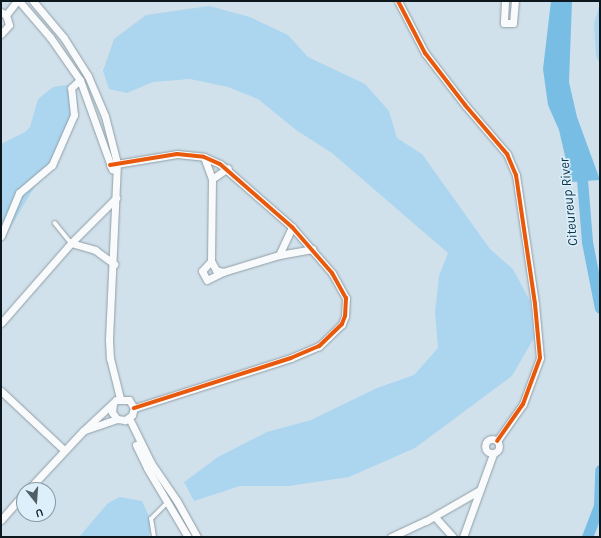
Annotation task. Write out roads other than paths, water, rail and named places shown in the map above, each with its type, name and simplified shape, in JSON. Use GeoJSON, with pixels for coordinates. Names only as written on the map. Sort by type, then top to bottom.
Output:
{"type":"FeatureCollection","features":[{"type":"Feature","properties":{"kind":"street"},"geometry":{"type":"LineString","coordinates":[[1,34],[9,25],[4,13],[18,1],[50,37],[80,80],[110,165],[115,174]]}},
{"type":"Feature","properties":{"kind":"street"},"geometry":{"type":"LineString","coordinates":[[33,1],[64,38],[88,76],[105,116],[117,162],[115,174],[116,198],[114,264],[109,340],[110,358],[120,398]]}},
{"type":"Feature","properties":{"kind":"street"},"geometry":{"type":"LineString","coordinates":[[398,1],[425,52],[460,100],[507,154],[516,175],[535,304],[540,358],[523,404],[497,441],[498,450],[493,454],[463,537]]}},
{"type":"Feature","properties":{"kind":"street"},"geometry":{"type":"LineString","coordinates":[[505,1],[504,23],[513,23],[515,1]]}},
{"type":"Feature","properties":{"kind":"street"},"geometry":{"type":"LineString","coordinates":[[1,236],[20,193],[52,165],[74,115],[71,88],[80,80]]}},
{"type":"Feature","properties":{"kind":"street"},"geometry":{"type":"LineString","coordinates":[[110,165],[117,162],[158,155],[189,154],[204,157],[228,168],[292,227],[312,249],[332,273],[346,298],[345,316],[329,339],[291,358],[134,408],[127,419]]}},
{"type":"Feature","properties":{"kind":"street"},"geometry":{"type":"LineString","coordinates":[[204,157],[212,179],[211,261],[216,270],[223,272]]}},
{"type":"Feature","properties":{"kind":"street"},"geometry":{"type":"LineString","coordinates":[[212,179],[228,168]]}},
{"type":"Feature","properties":{"kind":"street"},"geometry":{"type":"LineString","coordinates":[[1,323],[71,243],[116,198]]}},
{"type":"Feature","properties":{"kind":"street"},"geometry":{"type":"LineString","coordinates":[[279,255],[292,227]]}},
{"type":"Feature","properties":{"kind":"street"},"geometry":{"type":"LineString","coordinates":[[71,243],[95,250],[114,264]]}},
{"type":"Feature","properties":{"kind":"street"},"geometry":{"type":"LineString","coordinates":[[211,261],[202,271],[207,280],[223,272],[279,255],[312,249]]}},
{"type":"Feature","properties":{"kind":"street"},"geometry":{"type":"LineString","coordinates":[[1,391],[64,450]]}},
{"type":"Feature","properties":{"kind":"street"},"geometry":{"type":"LineString","coordinates":[[120,398],[129,400],[134,408]]}},
{"type":"Feature","properties":{"kind":"street"},"geometry":{"type":"LineString","coordinates":[[35,482],[83,431],[120,398]]}},
{"type":"Feature","properties":{"kind":"street"},"geometry":{"type":"LineString","coordinates":[[113,404],[112,412],[117,419]]}},
{"type":"Feature","properties":{"kind":"street"},"geometry":{"type":"LineString","coordinates":[[83,431],[117,419],[127,419]]}},
{"type":"Feature","properties":{"kind":"street"},"geometry":{"type":"LineString","coordinates":[[127,419],[147,468],[169,502],[188,537]]}},
{"type":"Feature","properties":{"kind":"street"},"geometry":{"type":"LineString","coordinates":[[127,419],[151,463],[177,501],[197,537]]}},
{"type":"Feature","properties":{"kind":"street"},"geometry":{"type":"LineString","coordinates":[[493,454],[486,450],[485,443],[489,439],[497,441]]}},
{"type":"Feature","properties":{"kind":"street"},"geometry":{"type":"LineString","coordinates":[[391,537],[435,517],[480,490]]}},
{"type":"Feature","properties":{"kind":"street"},"geometry":{"type":"LineString","coordinates":[[1,520],[16,503]]}},
{"type":"Feature","properties":{"kind":"street"},"geometry":{"type":"LineString","coordinates":[[435,517],[453,537]]}},
{"type":"Feature","properties":{"kind":"lane"},"geometry":{"type":"LineString","coordinates":[[55,223],[71,243]]}},
{"type":"Feature","properties":{"kind":"lane"},"geometry":{"type":"LineString","coordinates":[[154,537],[151,519],[169,502]]}},
{"type":"Feature","properties":{"kind":"waterway","name":"Citeureup River"},"geometry":{"type":"LineString","coordinates":[[581,167],[587,242],[600,308]]}},
{"type":"Feature","properties":{"kind":"waterway","name":"Citeureup River"},"geometry":{"type":"LineString","coordinates":[[587,537],[599,506],[600,470]]}}]}
